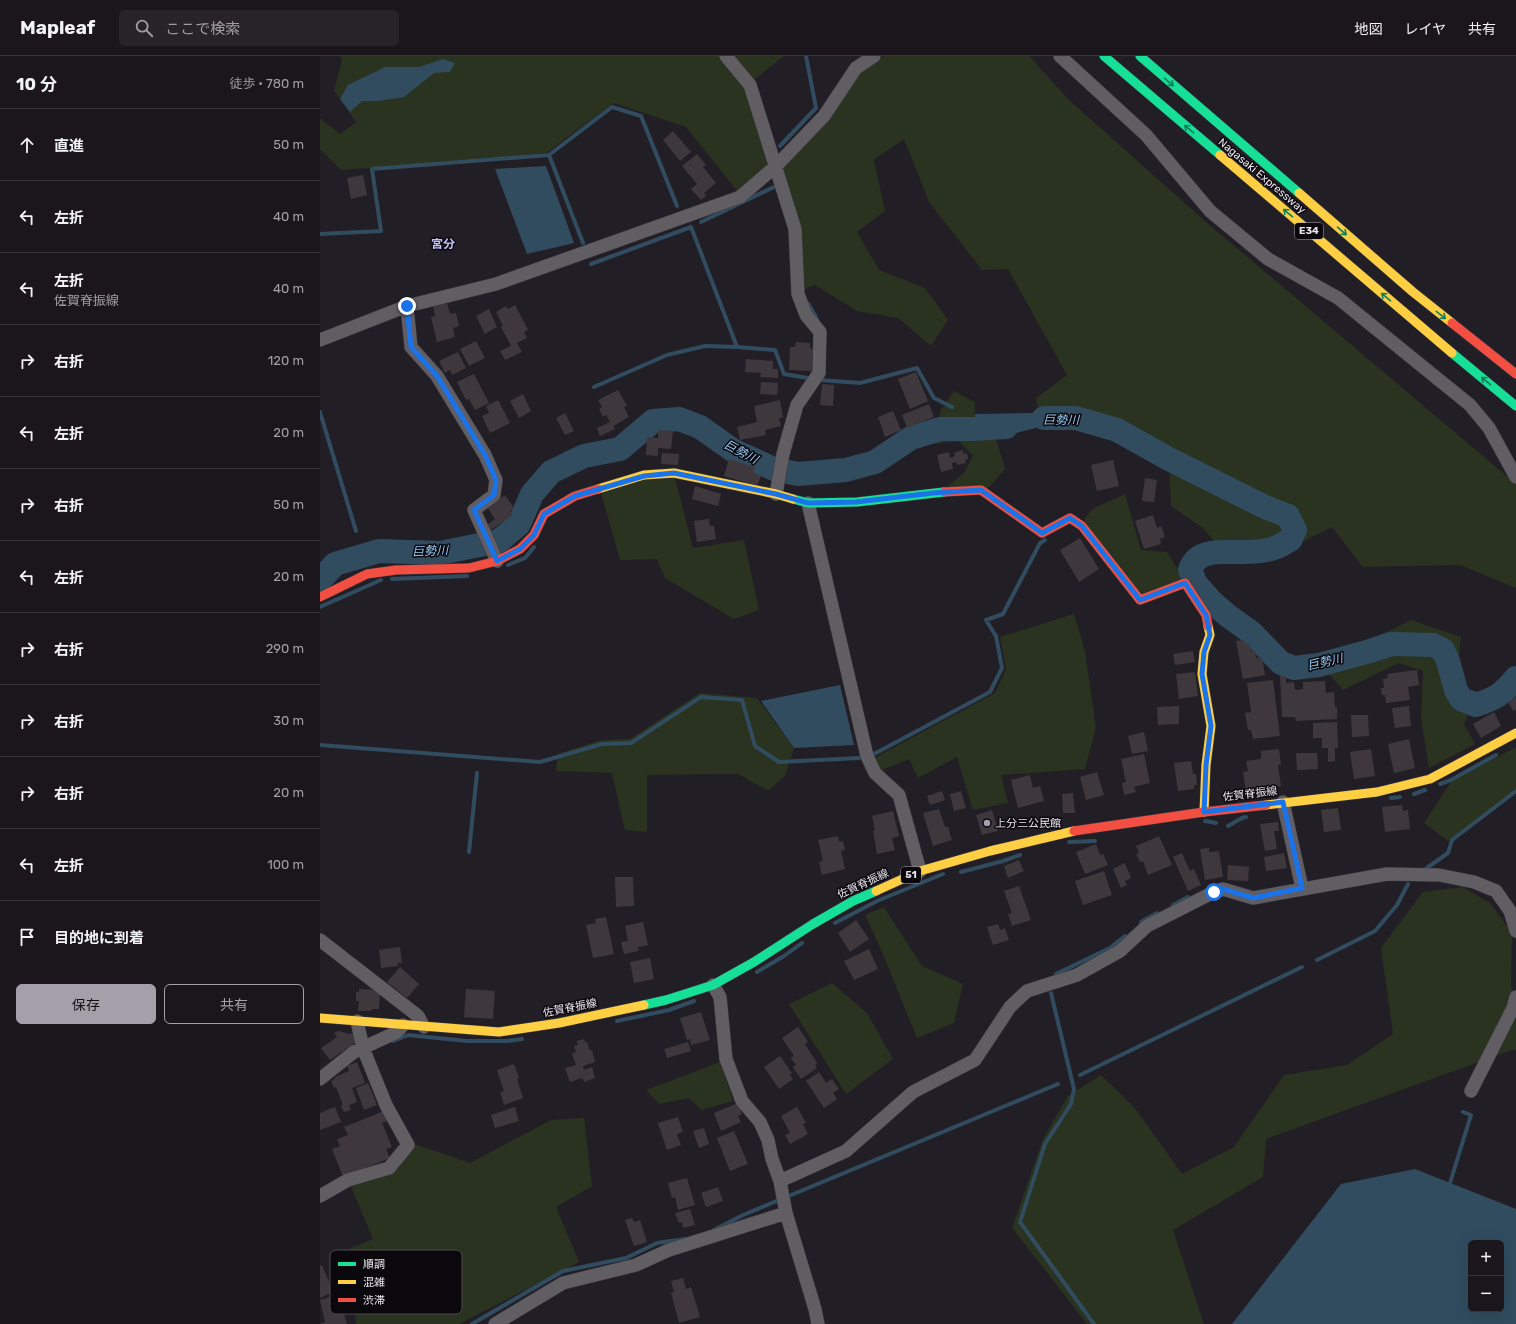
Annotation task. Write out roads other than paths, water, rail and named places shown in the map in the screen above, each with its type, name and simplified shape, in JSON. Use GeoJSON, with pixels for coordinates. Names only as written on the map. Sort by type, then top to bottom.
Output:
{"type":"FeatureCollection","features":[{"type":"Feature","properties":{"kind":"main road","name":"Nagasaki Expressway"},"geometry":{"type":"LineString","coordinates":[[1104,56],[1437,341],[1516,406]]}},
{"type":"Feature","properties":{"kind":"main road","name":"Nagasaki Expressway"},"geometry":{"type":"LineString","coordinates":[[1140,56],[1413,292],[1516,374]]}},
{"type":"Feature","properties":{"kind":"main road"},"geometry":{"type":"LineString","coordinates":[[320,597],[366,574],[396,570],[470,568],[497,561],[520,549],[534,535],[544,514],[575,496],[644,476],[674,473],[777,490],[808,503],[856,502],[933,493],[981,490],[1042,533],[1070,518],[1082,526],[1140,600],[1185,583],[1206,615],[1210,635],[1204,652],[1202,674],[1211,726],[1206,765],[1204,812]]}},
{"type":"Feature","properties":{"kind":"main road","name":"佐賀脊振線"},"geometry":{"type":"LineString","coordinates":[[320,1018],[499,1032],[559,1023],[666,1000],[713,985],[754,962],[813,924],[853,901],[920,871],[990,851],[1070,832],[1204,812],[1377,792],[1430,780],[1516,733]]}},
{"type":"Feature","properties":{"kind":"street"},"geometry":{"type":"LineString","coordinates":[[726,56],[750,86],[795,229],[798,294],[806,315],[820,332],[819,373],[797,405],[783,454],[777,490]]}},
{"type":"Feature","properties":{"kind":"street"},"geometry":{"type":"LineString","coordinates":[[320,340],[407,306],[496,284],[740,197],[776,166],[824,116],[856,68],[874,56]]}},
{"type":"Feature","properties":{"kind":"street"},"geometry":{"type":"LineString","coordinates":[[1060,56],[1146,135],[1210,212],[1268,259],[1338,298],[1470,405],[1489,428],[1516,477]]}},
{"type":"Feature","properties":{"kind":"street"},"geometry":{"type":"LineString","coordinates":[[407,306],[411,347],[437,376],[485,455],[496,480],[494,495],[474,510],[497,561]]}},
{"type":"Feature","properties":{"kind":"street"},"geometry":{"type":"LineString","coordinates":[[808,503],[866,756],[875,774],[899,795],[920,871]]}},
{"type":"Feature","properties":{"kind":"street"},"geometry":{"type":"LineString","coordinates":[[1283,802],[1302,888]]}},
{"type":"Feature","properties":{"kind":"street"},"geometry":{"type":"LineString","coordinates":[[781,1186],[846,1151],[913,1092],[975,1060],[1010,1007],[1028,991],[1077,975],[1120,951],[1147,926],[1214,892],[1223,889],[1253,898],[1302,888],[1387,874],[1439,875],[1474,882],[1496,891],[1510,911],[1516,931]]}},
{"type":"Feature","properties":{"kind":"street"},"geometry":{"type":"LineString","coordinates":[[320,940],[418,1016],[424,1027]]}},
{"type":"Feature","properties":{"kind":"street"},"geometry":{"type":"LineString","coordinates":[[713,985],[720,997],[726,1059],[742,1101],[760,1122],[768,1140],[818,1324]]}},
{"type":"Feature","properties":{"kind":"street"},"geometry":{"type":"LineString","coordinates":[[1470,1091],[1513,1008],[1516,997]]}},
{"type":"Feature","properties":{"kind":"street"},"geometry":{"type":"LineString","coordinates":[[320,1196],[348,1180],[389,1168],[408,1145],[386,1105],[363,1048],[357,1021]]}},
{"type":"Feature","properties":{"kind":"street"},"geometry":{"type":"LineString","coordinates":[[320,1079],[354,1052],[397,1032],[403,1025]]}},
{"type":"Feature","properties":{"kind":"street"},"geometry":{"type":"LineString","coordinates":[[495,1324],[563,1283],[636,1265],[669,1250],[786,1210]]}},
{"type":"Feature","properties":{"kind":"water"},"geometry":{"type":"Polygon","coordinates":[[[443,59],[455,63],[450,72],[434,73],[404,97],[378,101],[362,101],[350,112],[340,99],[348,85],[385,67],[419,67],[443,59]]]}},
{"type":"Feature","properties":{"kind":"water"},"geometry":{"type":"Polygon","coordinates":[[[546,166],[574,243],[527,254],[495,169],[546,166]]]}},
{"type":"Feature","properties":{"kind":"water"},"geometry":{"type":"Polygon","coordinates":[[[1057,413],[1076,418],[996,438],[974,435],[975,414],[1057,413]]]}},
{"type":"Feature","properties":{"kind":"water"},"geometry":{"type":"Polygon","coordinates":[[[840,685],[854,745],[794,748],[761,701],[840,685]]]}},
{"type":"Feature","properties":{"kind":"water"},"geometry":{"type":"Polygon","coordinates":[[[1415,1169],[1516,1209],[1516,1324],[1232,1324],[1341,1184],[1415,1169]]]}},
{"type":"Feature","properties":{"kind":"waterway"},"geometry":{"type":"LineString","coordinates":[[780,146],[816,108],[806,56]]}},
{"type":"Feature","properties":{"kind":"waterway"},"geometry":{"type":"LineString","coordinates":[[320,234],[381,231],[372,169],[549,155],[612,107],[641,116],[677,206]]}},
{"type":"Feature","properties":{"kind":"waterway"},"geometry":{"type":"LineString","coordinates":[[549,155],[583,243]]}},
{"type":"Feature","properties":{"kind":"waterway"},"geometry":{"type":"LineString","coordinates":[[701,222],[774,187]]}},
{"type":"Feature","properties":{"kind":"waterway"},"geometry":{"type":"LineString","coordinates":[[591,264],[691,227],[737,347],[775,350],[784,374],[808,378]]}},
{"type":"Feature","properties":{"kind":"waterway"},"geometry":{"type":"LineString","coordinates":[[808,303],[817,319]]}},
{"type":"Feature","properties":{"kind":"waterway"},"geometry":{"type":"LineString","coordinates":[[594,387],[667,355],[705,346],[737,347]]}},
{"type":"Feature","properties":{"kind":"waterway"},"geometry":{"type":"LineString","coordinates":[[820,380],[860,383],[917,368],[934,398],[952,407]]}},
{"type":"Feature","properties":{"kind":"waterway"},"geometry":{"type":"LineString","coordinates":[[320,412],[356,531]]}},
{"type":"Feature","properties":{"kind":"waterway","name":"巨勢川"},"geometry":{"type":"LineString","coordinates":[[1044,418],[1076,418],[1117,430],[1169,459],[1265,507],[1288,516],[1295,530],[1291,539],[1283,544],[1269,550],[1205,554],[1194,563],[1190,570],[1196,584],[1211,601],[1252,633],[1281,663],[1294,668],[1319,665],[1391,644],[1433,645],[1443,650],[1448,661],[1456,690],[1461,699],[1476,705],[1498,695],[1516,678]]}},
{"type":"Feature","properties":{"kind":"waterway","name":"巨勢川"},"geometry":{"type":"LineString","coordinates":[[320,580],[335,564],[379,551],[440,553],[499,541],[519,524],[532,494],[551,472],[584,456],[620,449],[653,421],[679,419],[700,427],[734,451],[774,469],[798,474],[846,470],[875,462],[911,438],[940,429],[1006,427]]}},
{"type":"Feature","properties":{"kind":"waterway"},"geometry":{"type":"LineString","coordinates":[[874,754],[990,692],[1002,668],[996,636],[986,620],[1003,614],[1040,543],[1045,540]]}},
{"type":"Feature","properties":{"kind":"waterway"},"geometry":{"type":"LineString","coordinates":[[508,565],[525,558],[534,547]]}},
{"type":"Feature","properties":{"kind":"waterway"},"geometry":{"type":"LineString","coordinates":[[392,579],[467,576]]}},
{"type":"Feature","properties":{"kind":"waterway"},"geometry":{"type":"LineString","coordinates":[[320,607],[381,580]]}},
{"type":"Feature","properties":{"kind":"waterway"},"geometry":{"type":"LineString","coordinates":[[320,745],[540,762],[602,744],[631,743],[701,697],[742,700],[755,746],[779,762],[859,758]]}},
{"type":"Feature","properties":{"kind":"waterway"},"geometry":{"type":"LineString","coordinates":[[1440,784],[1451,780],[1496,755]]}},
{"type":"Feature","properties":{"kind":"waterway"},"geometry":{"type":"LineString","coordinates":[[469,852],[477,773]]}},
{"type":"Feature","properties":{"kind":"waterway"},"geometry":{"type":"LineString","coordinates":[[1414,794],[1425,790]]}},
{"type":"Feature","properties":{"kind":"waterway"},"geometry":{"type":"LineString","coordinates":[[1424,870],[1448,853],[1452,840],[1516,791]]}},
{"type":"Feature","properties":{"kind":"waterway"},"geometry":{"type":"LineString","coordinates":[[1391,798],[1400,797]]}},
{"type":"Feature","properties":{"kind":"waterway"},"geometry":{"type":"LineString","coordinates":[[1228,826],[1246,817]]}},
{"type":"Feature","properties":{"kind":"waterway"},"geometry":{"type":"LineString","coordinates":[[1205,821],[1216,823]]}},
{"type":"Feature","properties":{"kind":"waterway"},"geometry":{"type":"LineString","coordinates":[[1069,842],[1095,841]]}},
{"type":"Feature","properties":{"kind":"waterway"},"geometry":{"type":"LineString","coordinates":[[961,872],[1020,855]]}},
{"type":"Feature","properties":{"kind":"waterway"},"geometry":{"type":"LineString","coordinates":[[835,923],[877,901],[943,874]]}},
{"type":"Feature","properties":{"kind":"waterway"},"geometry":{"type":"LineString","coordinates":[[1317,960],[1375,931],[1397,905],[1408,884]]}},
{"type":"Feature","properties":{"kind":"waterway"},"geometry":{"type":"LineString","coordinates":[[1173,905],[1188,897]]}},
{"type":"Feature","properties":{"kind":"waterway"},"geometry":{"type":"LineString","coordinates":[[1141,922],[1157,913]]}},
{"type":"Feature","properties":{"kind":"waterway"},"geometry":{"type":"LineString","coordinates":[[1056,974],[1110,948],[1125,936]]}},
{"type":"Feature","properties":{"kind":"waterway"},"geometry":{"type":"LineString","coordinates":[[757,972],[802,943]]}},
{"type":"Feature","properties":{"kind":"waterway"},"geometry":{"type":"LineString","coordinates":[[1080,1075],[1302,967]]}},
{"type":"Feature","properties":{"kind":"waterway"},"geometry":{"type":"LineString","coordinates":[[1051,993],[1074,1089],[1071,1104],[1045,1144],[1020,1222],[1094,1324]]}},
{"type":"Feature","properties":{"kind":"waterway"},"geometry":{"type":"LineString","coordinates":[[617,1021],[669,1010],[694,1001]]}},
{"type":"Feature","properties":{"kind":"waterway"},"geometry":{"type":"LineString","coordinates":[[393,1041],[408,1035],[467,1041],[507,1041],[522,1039]]}},
{"type":"Feature","properties":{"kind":"waterway"},"geometry":{"type":"LineString","coordinates":[[714,1230],[743,1215],[1058,1084]]}},
{"type":"Feature","properties":{"kind":"waterway"},"geometry":{"type":"LineString","coordinates":[[1450,1183],[1471,1115],[1463,1112]]}},
{"type":"Feature","properties":{"kind":"waterway"},"geometry":{"type":"LineString","coordinates":[[472,1324],[563,1271],[626,1258],[657,1243],[685,1239]]}},
{"type":"Feature","properties":{"kind":"place","name":"上分三公民館"},"geometry":{"type":"Point","coordinates":[987,823]}},
{"type":"Feature","properties":{"kind":"district","name":"宮分"},"geometry":{"type":"Point","coordinates":[443,244]}}]}
